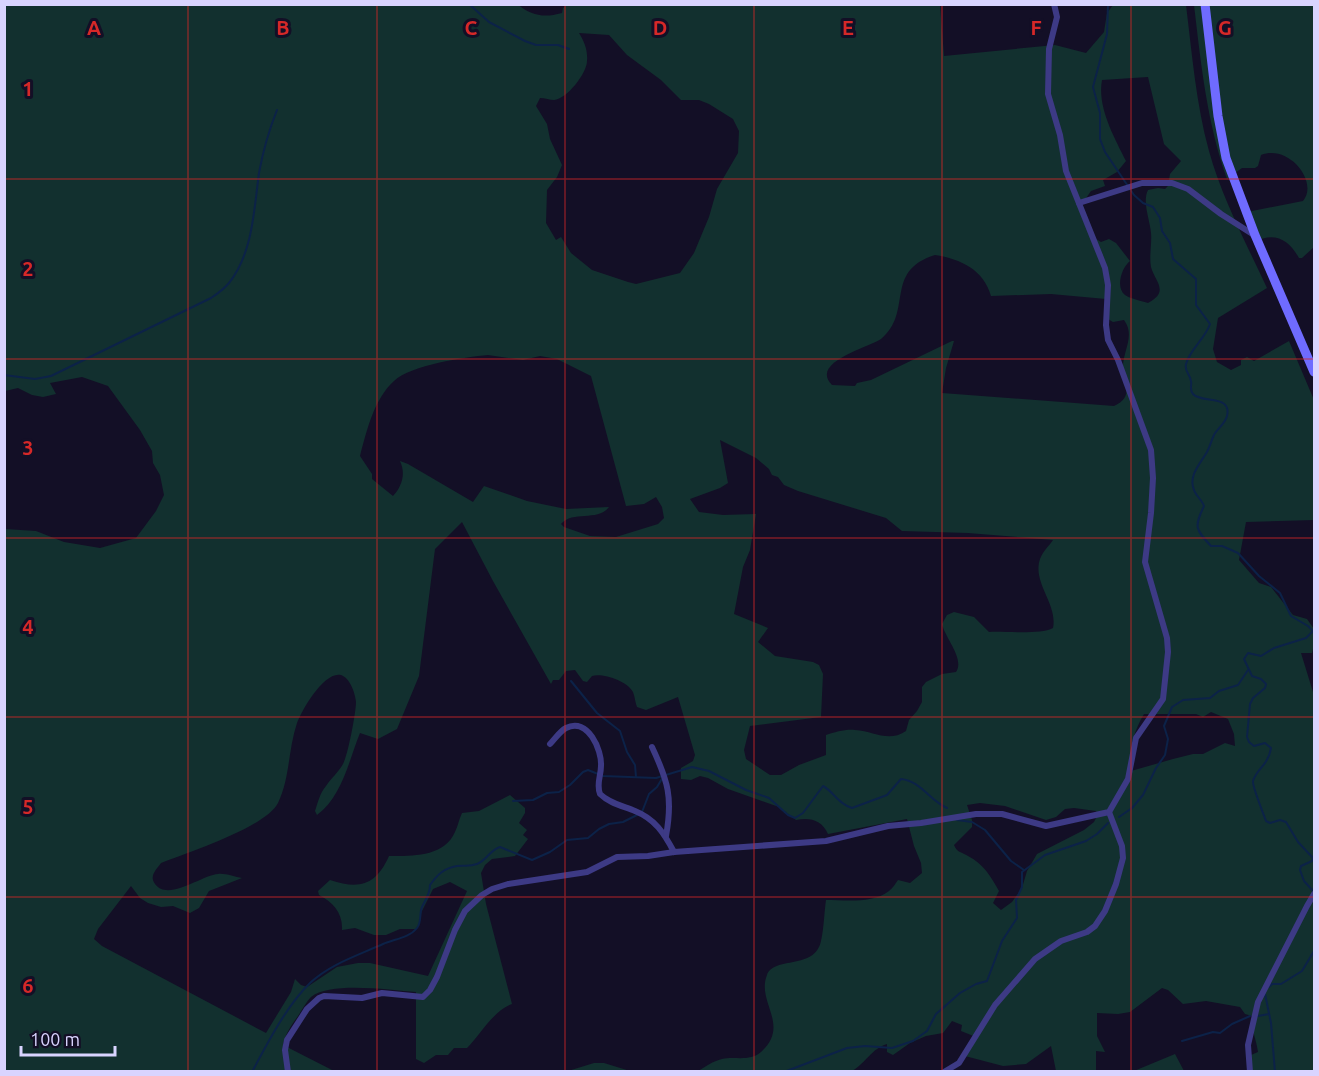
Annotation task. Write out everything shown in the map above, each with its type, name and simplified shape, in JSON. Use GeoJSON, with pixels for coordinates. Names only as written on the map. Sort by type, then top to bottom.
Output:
{"type":"FeatureCollection","features":[{"type":"Feature","properties":{"kind":"main road"},"geometry":{"type":"LineString","coordinates":[[1205,4],[1221,137],[1255,235],[1314,372]]}},
{"type":"Feature","properties":{"kind":"street"},"geometry":{"type":"LineString","coordinates":[[288,1071],[285,1050],[287,1040],[314,1000],[324,996],[358,999],[382,993],[423,997],[437,977],[465,911],[492,889],[522,880],[587,872],[617,857],[826,841],[888,825],[921,823],[976,814],[1002,814],[1046,826],[1109,812],[1128,779],[1136,738],[1163,699],[1168,652],[1167,638],[1144,562],[1153,478],[1150,450],[1118,360],[1107,340],[1107,276],[1066,171],[1060,135],[1048,94],[1049,49],[1057,17],[1054,4]]}},
{"type":"Feature","properties":{"kind":"street"},"geometry":{"type":"LineString","coordinates":[[1079,203],[1128,187],[1157,182],[1180,185],[1196,193],[1221,214],[1255,235]]}},
{"type":"Feature","properties":{"kind":"street"},"geometry":{"type":"LineString","coordinates":[[550,744],[566,728],[579,726],[587,730],[597,745],[601,762],[598,784],[600,794],[611,802],[647,817],[666,836],[674,852]]}},
{"type":"Feature","properties":{"kind":"street"},"geometry":{"type":"LineString","coordinates":[[652,747],[669,790],[670,808],[666,836]]}},
{"type":"Feature","properties":{"kind":"street"},"geometry":{"type":"LineString","coordinates":[[944,1071],[959,1063],[995,1005],[1035,958],[1061,941],[1087,932],[1095,926],[1105,911],[1116,884],[1123,851],[1109,812]]}},
{"type":"Feature","properties":{"kind":"street"},"geometry":{"type":"LineString","coordinates":[[1250,1071],[1248,1045],[1258,1002],[1313,896]]}},
{"type":"Feature","properties":{"kind":"green space"},"geometry":{"type":"Polygon","coordinates":[[[517,4],[528,11],[544,16],[562,13],[563,8],[569,4],[940,5],[944,56],[1055,45],[1086,53],[1104,32],[1107,13],[1113,5],[1186,5],[1198,97],[1214,169],[1267,288],[1218,318],[1213,349],[1217,362],[1231,370],[1241,365],[1241,360],[1247,357],[1254,361],[1289,341],[1314,400],[1314,520],[1246,522],[1239,560],[1259,583],[1271,587],[1293,615],[1307,619],[1314,629],[1312,653],[1301,653],[1313,692],[1314,1071],[1251,1071],[1251,1055],[1258,1052],[1252,1016],[1245,1014],[1240,1007],[1206,1001],[1183,1004],[1168,990],[1162,988],[1130,1012],[1097,1013],[1097,1036],[1105,1052],[1096,1051],[1096,1071],[1056,1071],[1051,1046],[1026,1064],[1003,1066],[965,1056],[976,1037],[961,1031],[962,1025],[952,1021],[943,1033],[926,1036],[910,1043],[893,1055],[887,1052],[887,1044],[881,1046],[852,1071],[698,1071],[722,1059],[747,1058],[757,1055],[769,1042],[773,1032],[773,1023],[766,995],[767,975],[771,969],[811,956],[817,950],[822,936],[826,900],[875,898],[889,891],[898,880],[910,883],[922,873],[907,819],[828,834],[822,825],[815,821],[796,820],[779,807],[728,789],[708,778],[700,776],[691,780],[681,779],[681,768],[693,761],[695,755],[678,697],[646,710],[637,707],[633,692],[626,684],[597,675],[592,676],[587,682],[583,681],[575,670],[566,671],[559,680],[553,680],[551,684],[462,522],[435,549],[419,676],[397,729],[378,739],[360,733],[339,788],[326,807],[317,815],[315,811],[322,792],[345,759],[356,707],[352,686],[347,679],[341,675],[334,675],[328,679],[314,693],[297,723],[282,793],[271,812],[243,830],[161,863],[154,873],[153,881],[161,889],[168,890],[185,886],[211,875],[242,878],[209,891],[199,908],[190,913],[173,906],[161,907],[148,903],[140,898],[131,886],[98,929],[94,939],[102,946],[266,1033],[291,992],[295,979],[307,987],[337,967],[358,963],[370,963],[428,976],[467,891],[450,882],[433,889],[416,929],[400,929],[386,935],[374,935],[355,928],[342,930],[339,913],[329,901],[319,895],[318,891],[330,880],[350,885],[366,883],[379,873],[389,856],[418,855],[436,851],[450,840],[462,813],[479,811],[510,795],[525,808],[525,813],[519,823],[527,830],[523,835],[528,839],[515,856],[492,859],[481,873],[486,904],[512,1004],[493,1017],[467,1048],[454,1048],[448,1055],[436,1055],[424,1063],[416,1059],[416,992],[346,988],[320,992],[311,997],[291,1026],[283,1045],[334,1071],[5,1071],[5,529],[36,531],[64,542],[100,548],[136,538],[156,511],[164,495],[160,475],[153,463],[152,451],[140,430],[108,386],[82,377],[50,383],[56,394],[43,397],[32,395],[18,388],[5,391],[4,5],[517,4]],[[579,33],[585,46],[586,66],[580,78],[559,99],[540,98],[536,106],[547,124],[550,139],[562,165],[557,177],[547,190],[546,223],[556,240],[561,237],[571,253],[592,270],[636,284],[680,273],[694,253],[709,217],[717,189],[738,153],[739,131],[733,119],[709,104],[699,100],[681,100],[661,80],[627,55],[609,35],[579,33]],[[1148,77],[1102,80],[1104,111],[1126,161],[1117,172],[1103,180],[1105,186],[1091,191],[1082,204],[1096,239],[1101,242],[1109,239],[1116,243],[1130,261],[1121,277],[1122,291],[1127,296],[1148,303],[1155,299],[1160,290],[1151,267],[1151,233],[1146,195],[1148,190],[1165,189],[1168,186],[1170,174],[1181,161],[1164,144],[1148,77]],[[935,255],[919,262],[909,271],[891,328],[881,339],[834,362],[828,369],[827,377],[832,385],[855,386],[857,383],[871,380],[954,341],[942,393],[1114,406],[1125,397],[1123,363],[1129,332],[1124,320],[1113,322],[1108,319],[1106,299],[1051,294],[991,296],[983,279],[970,267],[954,259],[935,255]],[[488,355],[425,366],[402,375],[387,388],[376,406],[360,456],[372,474],[372,479],[393,496],[402,480],[403,471],[400,461],[473,502],[484,486],[527,501],[566,509],[609,507],[599,514],[572,518],[561,524],[590,536],[616,537],[658,524],[664,518],[662,507],[656,497],[644,504],[626,506],[591,376],[557,359],[540,356],[523,360],[488,355]],[[720,440],[728,483],[690,499],[699,512],[723,515],[756,514],[750,550],[743,567],[734,614],[768,628],[758,642],[775,656],[813,662],[819,665],[823,674],[821,717],[750,726],[744,750],[746,759],[770,775],[781,775],[799,765],[826,755],[826,735],[852,730],[893,736],[906,731],[909,720],[922,702],[922,687],[926,682],[942,674],[956,672],[958,667],[956,655],[942,624],[947,615],[954,612],[974,617],[989,632],[1031,632],[1053,628],[1052,610],[1039,577],[1038,568],[1041,556],[1053,540],[968,533],[902,531],[886,518],[784,485],[756,458],[720,440]],[[1211,712],[1203,717],[1196,714],[1144,714],[1133,741],[1131,771],[1193,754],[1203,754],[1225,743],[1235,746],[1234,734],[1228,719],[1211,712]],[[980,803],[967,805],[972,827],[954,845],[958,851],[974,859],[990,876],[999,891],[993,903],[1001,910],[1012,902],[1022,888],[1027,871],[1037,854],[1084,830],[1094,822],[1098,814],[1096,811],[1065,809],[1056,817],[1046,820],[1005,806],[980,803]]]}},
{"type":"Feature","properties":{"kind":"green space"},"geometry":{"type":"Polygon","coordinates":[[[1194,5],[1314,5],[1314,247],[1302,258],[1299,258],[1286,242],[1275,237],[1254,242],[1242,213],[1303,201],[1307,193],[1307,184],[1298,167],[1282,155],[1271,153],[1261,155],[1258,166],[1255,168],[1242,168],[1227,179],[1210,115],[1194,5]]]}},
{"type":"Feature","properties":{"kind":"green space"},"geometry":{"type":"Polygon","coordinates":[[[1175,1054],[1184,1071],[1134,1071],[1175,1054]]]}},
{"type":"Feature","properties":{"kind":"green space"},"geometry":{"type":"Polygon","coordinates":[[[594,1063],[604,1063],[630,1071],[568,1071],[594,1063]]]}},
{"type":"Feature","properties":{"kind":"waterway"},"geometry":{"type":"LineString","coordinates":[[469,4],[489,22],[525,41],[536,45],[558,45],[569,49]]}},
{"type":"Feature","properties":{"kind":"waterway"},"geometry":{"type":"LineString","coordinates":[[1108,4],[1107,34],[1093,87],[1100,113],[1100,139],[1105,152],[1134,195],[1143,203],[1153,207],[1160,218],[1162,231],[1170,243],[1173,259],[1196,279],[1196,305],[1210,324],[1188,359],[1186,369],[1193,394],[1203,399],[1221,402],[1227,409],[1226,419],[1214,435],[1194,475],[1194,490],[1204,506],[1198,528],[1211,546],[1222,546],[1238,553],[1259,576],[1280,593],[1291,616],[1313,631],[1306,638],[1274,648],[1261,656],[1248,653],[1244,659],[1252,676],[1261,679],[1266,684],[1250,704],[1247,737],[1254,746],[1265,743],[1271,748],[1270,754],[1253,781],[1254,789],[1266,821],[1286,822],[1298,842],[1313,858],[1312,861],[1301,866],[1300,870],[1304,881],[1314,892]]}},
{"type":"Feature","properties":{"kind":"waterway"},"geometry":{"type":"LineString","coordinates":[[4,375],[35,379],[51,376],[211,298],[225,287],[237,271],[248,245],[259,173],[266,141],[277,110]]}},
{"type":"Feature","properties":{"kind":"waterway"},"geometry":{"type":"LineString","coordinates":[[1119,817],[1132,808],[1143,795],[1165,755],[1168,739],[1164,726],[1172,707],[1183,700],[1210,698],[1219,691],[1238,685],[1248,670]]}},
{"type":"Feature","properties":{"kind":"waterway"},"geometry":{"type":"LineString","coordinates":[[571,681],[597,713],[620,731],[627,752],[635,765],[636,777]]}},
{"type":"Feature","properties":{"kind":"waterway"},"geometry":{"type":"LineString","coordinates":[[513,801],[533,800],[547,793],[559,792],[588,770],[603,776],[656,778],[692,767],[709,771],[746,790],[769,798],[788,815],[795,818],[803,813],[823,786],[843,804],[852,808],[887,795],[901,779],[914,783],[947,808]]}},
{"type":"Feature","properties":{"kind":"waterway"},"geometry":{"type":"LineString","coordinates":[[642,812],[649,794],[663,777]]}},
{"type":"Feature","properties":{"kind":"waterway"},"geometry":{"type":"LineString","coordinates":[[252,1072],[285,1013],[318,976],[355,956],[406,936],[417,928],[430,885],[445,870],[477,864],[500,847],[532,860],[550,852],[567,840],[588,838],[609,824],[623,822],[637,815]]}},
{"type":"Feature","properties":{"kind":"waterway"},"geometry":{"type":"LineString","coordinates":[[957,820],[972,822],[985,830],[1011,861],[1024,870]]}},
{"type":"Feature","properties":{"kind":"waterway"},"geometry":{"type":"LineString","coordinates":[[784,1072],[847,1048],[865,1046],[892,1048],[913,1041],[927,1031],[936,1014],[960,993],[987,981],[1002,941],[1017,918],[1016,900],[1022,887],[1022,872],[1045,855],[1086,841],[1108,823]]}},
{"type":"Feature","properties":{"kind":"waterway"},"geometry":{"type":"LineString","coordinates":[[1269,987],[1272,984],[1281,984],[1302,971],[1314,951]]}},
{"type":"Feature","properties":{"kind":"waterway"},"geometry":{"type":"LineString","coordinates":[[1265,994],[1271,1023],[1275,1072]]}},
{"type":"Feature","properties":{"kind":"waterway"},"geometry":{"type":"LineString","coordinates":[[1258,1016],[1269,1014]]}},
{"type":"Feature","properties":{"kind":"waterway"},"geometry":{"type":"LineString","coordinates":[[1182,1041],[1213,1032],[1220,1033],[1232,1024],[1250,1016]]}}]}
